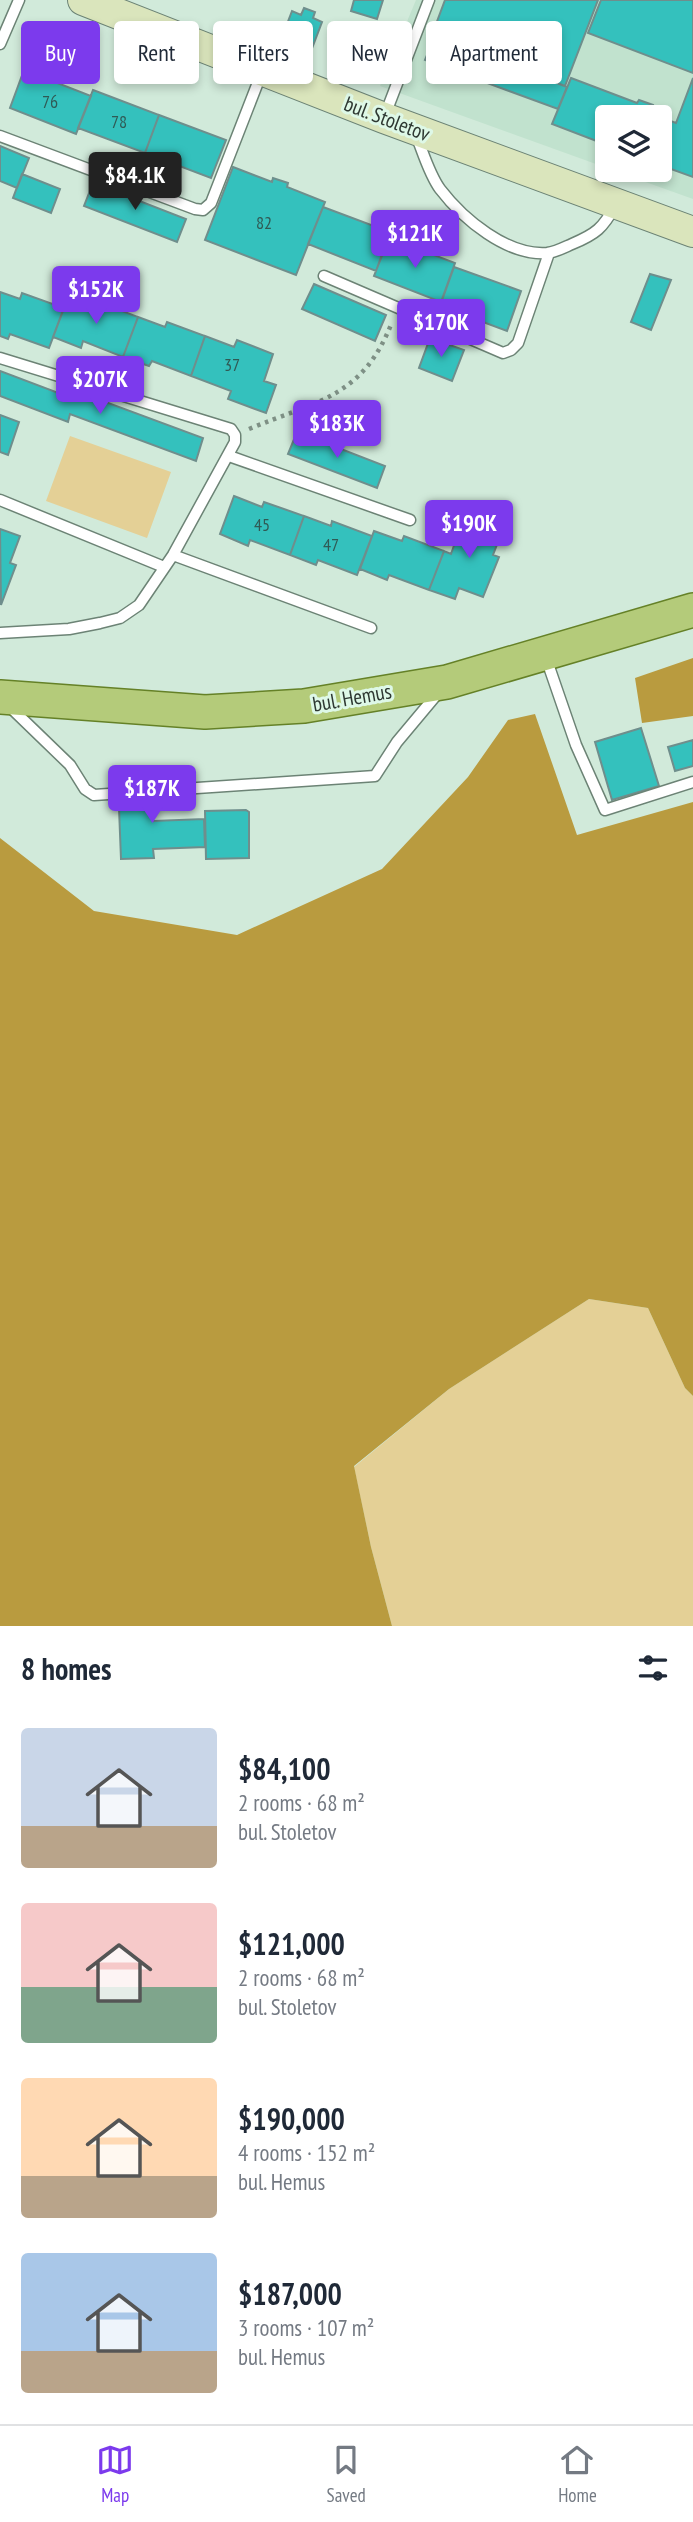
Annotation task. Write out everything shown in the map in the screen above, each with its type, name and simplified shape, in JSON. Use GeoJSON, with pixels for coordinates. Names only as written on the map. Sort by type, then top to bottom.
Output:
{"type":"FeatureCollection","features":[{"type":"Feature","properties":{"kind":"main road","name":"bul. Stoletov"},"geometry":{"type":"LineString","coordinates":[[83,0],[116,6],[213,50]]}},
{"type":"Feature","properties":{"kind":"main road","name":"bul. Stoletov"},"geometry":{"type":"LineString","coordinates":[[294,84],[693,232]]}},
{"type":"Feature","properties":{"kind":"main road","name":"bul. Hemus"},"geometry":{"type":"LineString","coordinates":[[0,697],[205,712],[304,706],[447,682],[693,610]]}},
{"type":"Feature","properties":{"kind":"lane"},"geometry":{"type":"LineString","coordinates":[[0,44],[19,0]]}},
{"type":"Feature","properties":{"kind":"lane"},"geometry":{"type":"LineString","coordinates":[[384,118],[429,0]]}},
{"type":"Feature","properties":{"kind":"lane"},"geometry":{"type":"LineString","coordinates":[[0,136],[203,210],[211,203],[257,84]]}},
{"type":"Feature","properties":{"kind":"lane"},"geometry":{"type":"LineString","coordinates":[[413,130],[438,186],[460,213],[486,233],[509,244],[533,252],[550,253],[605,226],[615,205]]}},
{"type":"Feature","properties":{"kind":"lane"},"geometry":{"type":"LineString","coordinates":[[324,276],[503,353],[518,343],[550,253]]}},
{"type":"Feature","properties":{"kind":"lane"},"geometry":{"type":"LineString","coordinates":[[0,358],[230,429],[235,435],[229,456],[173,555],[139,605],[120,618],[69,629],[0,633]]}},
{"type":"Feature","properties":{"kind":"lane"},"geometry":{"type":"LineString","coordinates":[[229,456],[410,520]]}},
{"type":"Feature","properties":{"kind":"lane"},"geometry":{"type":"LineString","coordinates":[[0,500],[164,567]]}},
{"type":"Feature","properties":{"kind":"lane"},"geometry":{"type":"LineString","coordinates":[[173,555],[371,628]]}},
{"type":"Feature","properties":{"kind":"lane"},"geometry":{"type":"LineString","coordinates":[[544,652],[576,745],[606,810],[693,782]]}},
{"type":"Feature","properties":{"kind":"lane"},"geometry":{"type":"LineString","coordinates":[[0,697],[71,765],[85,789],[94,795],[375,776],[397,742],[447,682]]}},
{"type":"Feature","properties":{"kind":"path"},"geometry":{"type":"LineString","coordinates":[[235,435],[327,399],[356,381],[378,354],[398,308]]}},
{"type":"Feature","properties":{"kind":"shaded area"},"geometry":{"type":"Polygon","coordinates":[[[416,0],[693,0],[693,199],[646,182],[672,182],[672,105],[595,105],[595,164],[380,86],[412,84],[412,21],[407,21],[416,0]]]}},
{"type":"Feature","properties":{"kind":"shaded area"},"geometry":{"type":"Polygon","coordinates":[[[70,436],[171,472],[147,538],[46,501],[70,436]]]}},
{"type":"Feature","properties":{"kind":"shaded area"},"geometry":{"type":"Polygon","coordinates":[[[693,658],[693,716],[642,723],[635,678],[693,658]]]}},
{"type":"Feature","properties":{"kind":"shaded area"},"geometry":{"type":"Polygon","coordinates":[[[535,714],[577,835],[693,802],[693,1396],[685,1388],[648,1308],[589,1299],[449,1389],[354,1466],[371,1547],[392,1626],[0,1626],[0,838],[94,911],[237,935],[382,869],[468,777],[508,720],[535,714]]]}},
{"type":"Feature","properties":{"kind":"shaded area"},"geometry":{"type":"Polygon","coordinates":[[[589,1299],[648,1308],[685,1388],[693,1396],[693,1626],[392,1626],[354,1467],[449,1389],[589,1299]]]}},
{"type":"Feature","properties":{"kind":"building"},"geometry":{"type":"Polygon","coordinates":[[[354,0],[383,0],[377,19],[351,11],[354,0]]]}},
{"type":"Feature","properties":{"kind":"building"},"geometry":{"type":"Polygon","coordinates":[[[445,0],[598,0],[565,86],[560,84],[562,84],[562,21],[437,21],[445,0]]]}},
{"type":"Feature","properties":{"kind":"building"},"geometry":{"type":"Polygon","coordinates":[[[601,0],[693,0],[693,73],[588,33],[601,0]]]}},
{"type":"Feature","properties":{"kind":"building"},"geometry":{"type":"Polygon","coordinates":[[[304,8],[315,12],[313,18],[322,22],[313,46],[313,21],[288,21],[292,11],[301,15],[304,8]]]}},
{"type":"Feature","properties":{"kind":"building"},"geometry":{"type":"Polygon","coordinates":[[[21,78],[21,84],[60,84],[91,96],[76,134],[10,108],[21,78]]]}},
{"type":"Feature","properties":{"kind":"building"},"geometry":{"type":"Polygon","coordinates":[[[571,78],[637,103],[639,100],[653,105],[595,105],[595,140],[552,124],[571,78]]]}},
{"type":"Feature","properties":{"kind":"building"},"geometry":{"type":"Polygon","coordinates":[[[693,78],[693,177],[672,169],[672,122],[676,123],[693,78]]]}},
{"type":"Feature","properties":{"kind":"building"},"geometry":{"type":"Polygon","coordinates":[[[490,84],[559,84],[567,87],[558,109],[490,84]]]}},
{"type":"Feature","properties":{"kind":"building"},"geometry":{"type":"Polygon","coordinates":[[[93,90],[159,115],[145,153],[78,128],[93,90]]]}},
{"type":"Feature","properties":{"kind":"building"},"geometry":{"type":"Polygon","coordinates":[[[159,115],[226,140],[211,178],[145,153],[159,115]]]}},
{"type":"Feature","properties":{"kind":"building"},"geometry":{"type":"Polygon","coordinates":[[[0,146],[29,158],[17,188],[0,181],[0,146]]]}},
{"type":"Feature","properties":{"kind":"building"},"geometry":{"type":"Polygon","coordinates":[[[233,167],[272,182],[273,178],[288,183],[287,187],[325,202],[296,275],[205,240],[233,167]]]}},
{"type":"Feature","properties":{"kind":"building"},"geometry":{"type":"Polygon","coordinates":[[[22,174],[60,189],[51,213],[13,198],[22,174]]]}},
{"type":"Feature","properties":{"kind":"building"},"geometry":{"type":"Polygon","coordinates":[[[93,183],[186,219],[177,242],[84,206],[93,183]]]}},
{"type":"Feature","properties":{"kind":"building"},"geometry":{"type":"Polygon","coordinates":[[[323,207],[390,232],[376,271],[308,244],[323,207]]]}},
{"type":"Feature","properties":{"kind":"building"},"geometry":{"type":"Polygon","coordinates":[[[389,238],[455,263],[441,302],[374,276],[389,238]]]}},
{"type":"Feature","properties":{"kind":"building"},"geometry":{"type":"Polygon","coordinates":[[[454,267],[521,291],[507,331],[440,306],[454,267]]]}},
{"type":"Feature","properties":{"kind":"building"},"geometry":{"type":"Polygon","coordinates":[[[650,274],[671,280],[651,330],[631,322],[650,274]]]}},
{"type":"Feature","properties":{"kind":"building"},"geometry":{"type":"Polygon","coordinates":[[[314,284],[386,315],[375,341],[302,309],[314,284]]]}},
{"type":"Feature","properties":{"kind":"building"},"geometry":{"type":"Polygon","coordinates":[[[0,292],[20,299],[22,293],[64,308],[49,348],[10,334],[8,339],[0,336],[0,292]]]}},
{"type":"Feature","properties":{"kind":"building"},"geometry":{"type":"Polygon","coordinates":[[[68,297],[95,307],[96,301],[138,317],[123,357],[83,341],[81,348],[53,337],[68,297]]]}},
{"type":"Feature","properties":{"kind":"building"},"geometry":{"type":"Polygon","coordinates":[[[138,317],[165,327],[167,322],[205,336],[191,376],[152,361],[149,366],[123,357],[138,317]]]}},
{"type":"Feature","properties":{"kind":"building"},"geometry":{"type":"Polygon","coordinates":[[[205,336],[234,347],[237,340],[273,354],[264,381],[276,385],[266,413],[228,399],[231,391],[191,376],[205,336]]]}},
{"type":"Feature","properties":{"kind":"building"},"geometry":{"type":"Polygon","coordinates":[[[430,338],[464,350],[452,381],[419,368],[430,338]]]}},
{"type":"Feature","properties":{"kind":"building"},"geometry":{"type":"Polygon","coordinates":[[[0,371],[74,399],[76,391],[203,438],[196,461],[70,414],[68,422],[0,396],[0,371]]]}},
{"type":"Feature","properties":{"kind":"building"},"geometry":{"type":"Polygon","coordinates":[[[0,415],[19,422],[8,455],[0,452],[0,415]]]}},
{"type":"Feature","properties":{"kind":"building"},"geometry":{"type":"Polygon","coordinates":[[[297,432],[385,466],[377,488],[288,454],[297,432]]]}},
{"type":"Feature","properties":{"kind":"building"},"geometry":{"type":"Polygon","coordinates":[[[234,496],[262,507],[264,502],[304,516],[290,555],[250,540],[248,546],[220,534],[234,496]]]}},
{"type":"Feature","properties":{"kind":"building"},"geometry":{"type":"Polygon","coordinates":[[[465,514],[503,529],[493,555],[499,557],[483,597],[459,588],[455,599],[429,590],[444,551],[451,554],[465,514]]]}},
{"type":"Feature","properties":{"kind":"building"},"geometry":{"type":"Polygon","coordinates":[[[304,516],[331,526],[332,521],[372,536],[357,575],[318,560],[316,565],[290,555],[304,516]]]}},
{"type":"Feature","properties":{"kind":"building"},"geometry":{"type":"Polygon","coordinates":[[[0,529],[20,536],[10,563],[16,565],[1,605],[0,529]]]}},
{"type":"Feature","properties":{"kind":"building"},"geometry":{"type":"Polygon","coordinates":[[[374,531],[402,541],[404,536],[444,551],[429,590],[389,575],[387,580],[360,569],[374,531]]]}},
{"type":"Feature","properties":{"kind":"building"},"geometry":{"type":"Polygon","coordinates":[[[641,728],[659,786],[612,800],[595,742],[641,728]]]}},
{"type":"Feature","properties":{"kind":"building"},"geometry":{"type":"Polygon","coordinates":[[[693,740],[693,766],[675,771],[668,747],[693,740]]]}},
{"type":"Feature","properties":{"kind":"building"},"geometry":{"type":"Polygon","coordinates":[[[151,781],[153,821],[204,819],[205,847],[153,849],[154,858],[121,859],[118,783],[151,781]]]}},
{"type":"Feature","properties":{"kind":"building"},"geometry":{"type":"Polygon","coordinates":[[[205,811],[249,812],[249,858],[206,859],[205,811]]]}}]}
